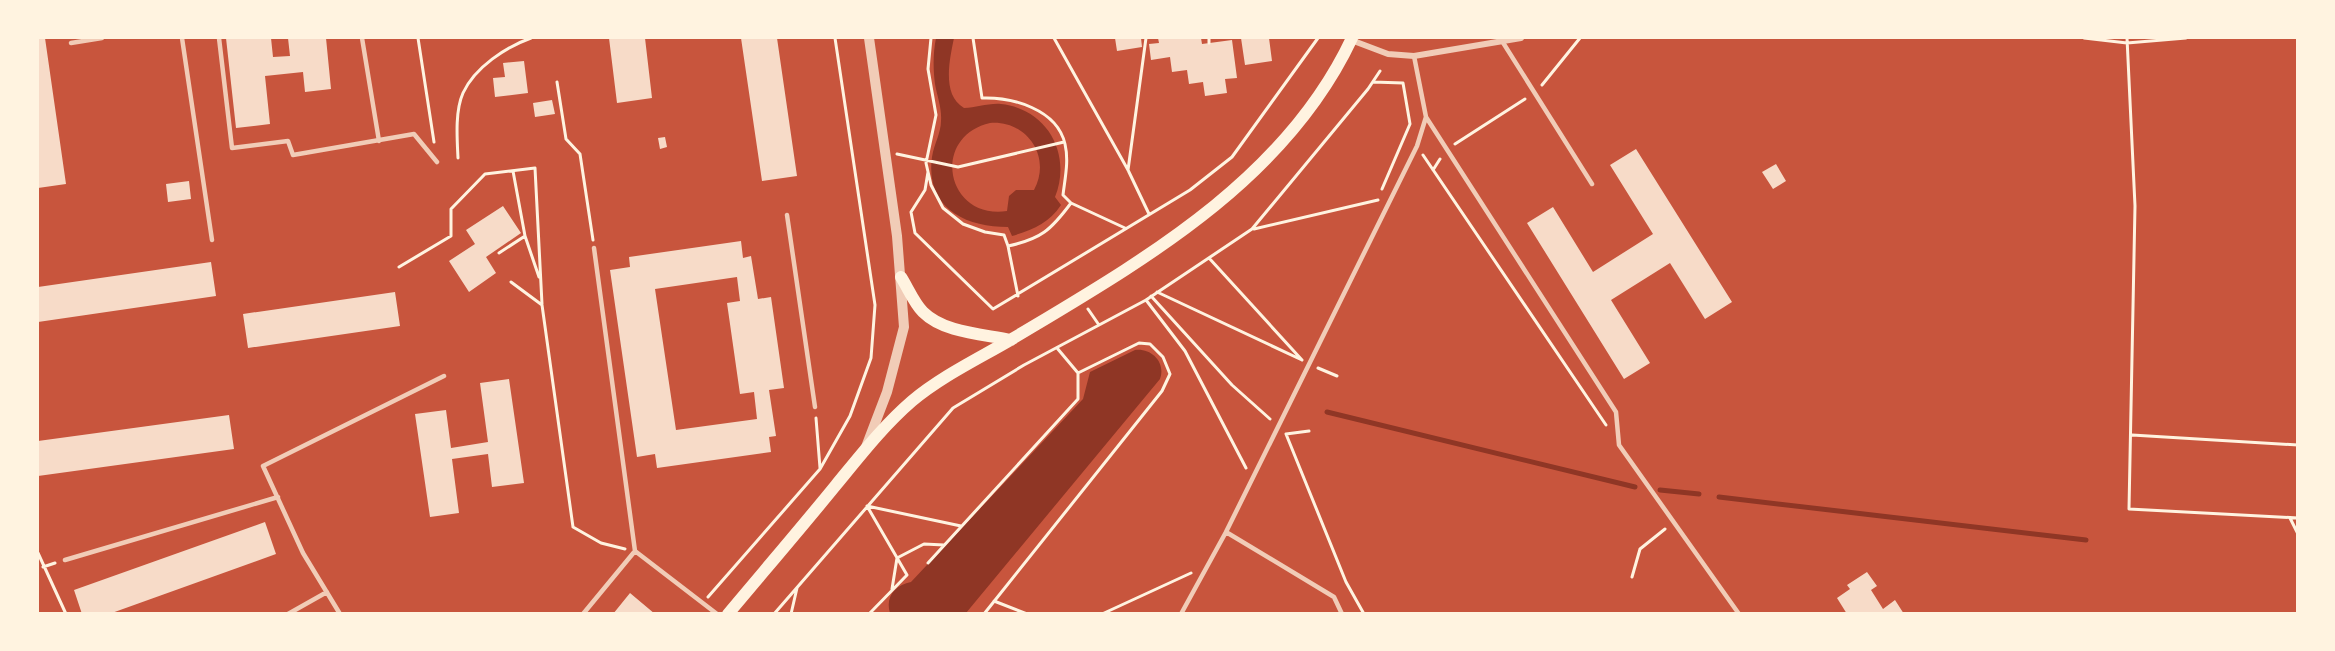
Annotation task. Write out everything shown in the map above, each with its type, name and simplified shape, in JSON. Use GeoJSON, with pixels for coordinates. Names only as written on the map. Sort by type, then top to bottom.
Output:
{"type":"FeatureCollection","features":[{"type":"Feature","properties":{"kind":"main road"},"geometry":{"type":"LineString","coordinates":[[728,614],[866,448],[912,401],[954,372],[1011,340],[1177,236],[1263,164],[1310,107],[1331,77],[1351,39]]}},
{"type":"Feature","properties":{"kind":"main road"},"geometry":{"type":"LineString","coordinates":[[901,277],[922,311],[936,322],[954,329],[1011,340]]}},
{"type":"Feature","properties":{"kind":"street"},"geometry":{"type":"LineString","coordinates":[[866,448],[899,354],[904,327],[901,277],[869,38]]}},
{"type":"Feature","properties":{"kind":"street"},"geometry":{"type":"LineString","coordinates":[[1351,39],[1388,54],[1414,57],[1521,38]]}},
{"type":"Feature","properties":{"kind":"lane"},"geometry":{"type":"LineString","coordinates":[[71,43],[102,38]]}},
{"type":"Feature","properties":{"kind":"lane"},"geometry":{"type":"LineString","coordinates":[[182,38],[212,240]]}},
{"type":"Feature","properties":{"kind":"lane"},"geometry":{"type":"LineString","coordinates":[[219,38],[232,148],[288,141],[293,155],[414,134],[437,162]]}},
{"type":"Feature","properties":{"kind":"lane"},"geometry":{"type":"LineString","coordinates":[[362,38],[379,141]]}},
{"type":"Feature","properties":{"kind":"lane"},"geometry":{"type":"LineString","coordinates":[[1502,41],[1592,184]]}},
{"type":"Feature","properties":{"kind":"lane"},"geometry":{"type":"LineString","coordinates":[[1414,57],[1426,117],[1616,412],[1619,445],[1739,614]]}},
{"type":"Feature","properties":{"kind":"lane"},"geometry":{"type":"LineString","coordinates":[[1182,614],[1226,532],[1417,146],[1426,117]]}},
{"type":"Feature","properties":{"kind":"lane"},"geometry":{"type":"LineString","coordinates":[[787,215],[815,407]]}},
{"type":"Feature","properties":{"kind":"lane"},"geometry":{"type":"LineString","coordinates":[[594,248],[635,551],[717,614]]}},
{"type":"Feature","properties":{"kind":"lane"},"geometry":{"type":"LineString","coordinates":[[340,614],[303,553],[263,466],[444,376]]}},
{"type":"Feature","properties":{"kind":"lane"},"geometry":{"type":"LineString","coordinates":[[65,560],[278,497]]}},
{"type":"Feature","properties":{"kind":"lane"},"geometry":{"type":"LineString","coordinates":[[1226,532],[1334,597],[1342,614]]}},
{"type":"Feature","properties":{"kind":"lane"},"geometry":{"type":"LineString","coordinates":[[583,614],[635,551]]}},
{"type":"Feature","properties":{"kind":"lane"},"geometry":{"type":"LineString","coordinates":[[288,614],[327,592]]}},
{"type":"Feature","properties":{"kind":"path"},"geometry":{"type":"LineString","coordinates":[[418,38],[437,162]]}},
{"type":"Feature","properties":{"kind":"path"},"geometry":{"type":"LineString","coordinates":[[458,158],[457,129],[463,93],[493,59],[531,38]]}},
{"type":"Feature","properties":{"kind":"path"},"geometry":{"type":"LineString","coordinates":[[703,603],[820,469],[850,416],[871,358],[875,305],[835,38]]}},
{"type":"Feature","properties":{"kind":"path"},"geometry":{"type":"LineString","coordinates":[[931,38],[928,69],[936,115],[926,163],[931,185],[943,208],[963,224],[985,232],[1004,235],[1018,296]]}},
{"type":"Feature","properties":{"kind":"path"},"geometry":{"type":"LineString","coordinates":[[973,38],[982,98],[1005,97],[1031,106],[1053,123],[1064,142],[1067,162],[1063,195],[1071,203],[1125,228]]}},
{"type":"Feature","properties":{"kind":"path"},"geometry":{"type":"LineString","coordinates":[[1054,38],[1128,170],[1149,214]]}},
{"type":"Feature","properties":{"kind":"path"},"geometry":{"type":"LineString","coordinates":[[1128,170],[1146,38]]}},
{"type":"Feature","properties":{"kind":"path"},"geometry":{"type":"LineString","coordinates":[[1209,38],[1209,43]]}},
{"type":"Feature","properties":{"kind":"path"},"geometry":{"type":"LineString","coordinates":[[928,172],[925,190],[911,212],[915,233],[993,309],[1190,190],[1232,157],[1318,38]]}},
{"type":"Feature","properties":{"kind":"path"},"geometry":{"type":"LineString","coordinates":[[1447,149],[1534,93],[1553,75],[1580,38]]}},
{"type":"Feature","properties":{"kind":"path"},"geometry":{"type":"LineString","coordinates":[[2084,38],[2127,43],[2186,38]]}},
{"type":"Feature","properties":{"kind":"path"},"geometry":{"type":"LineString","coordinates":[[2127,38],[2135,206],[2129,509],[2298,518]]}},
{"type":"Feature","properties":{"kind":"path"},"geometry":{"type":"LineString","coordinates":[[774,614],[953,408],[1146,300],[1252,229],[1380,71]]}},
{"type":"Feature","properties":{"kind":"path"},"geometry":{"type":"LineString","coordinates":[[557,82],[566,139],[580,154],[594,248]]}},
{"type":"Feature","properties":{"kind":"path"},"geometry":{"type":"LineString","coordinates":[[1372,210],[1410,124],[1403,83],[1373,82]]}},
{"type":"Feature","properties":{"kind":"path"},"geometry":{"type":"LineString","coordinates":[[895,145],[897,154],[926,163],[953,167],[1064,142]]}},
{"type":"Feature","properties":{"kind":"path"},"geometry":{"type":"LineString","coordinates":[[1417,146],[1619,445]]}},
{"type":"Feature","properties":{"kind":"path"},"geometry":{"type":"LineString","coordinates":[[399,267],[451,236],[451,209],[485,174],[535,168],[542,305],[573,527],[601,543],[635,551]]}},
{"type":"Feature","properties":{"kind":"path"},"geometry":{"type":"LineString","coordinates":[[513,171],[525,236],[540,281]]}},
{"type":"Feature","properties":{"kind":"path"},"geometry":{"type":"LineString","coordinates":[[1252,229],[1378,200]]}},
{"type":"Feature","properties":{"kind":"path"},"geometry":{"type":"LineString","coordinates":[[1008,246],[1024,243],[1053,228],[1071,203]]}},
{"type":"Feature","properties":{"kind":"path"},"geometry":{"type":"LineString","coordinates":[[499,253],[525,236]]}},
{"type":"Feature","properties":{"kind":"path"},"geometry":{"type":"LineString","coordinates":[[1209,258],[1303,361]]}},
{"type":"Feature","properties":{"kind":"path"},"geometry":{"type":"LineString","coordinates":[[511,282],[542,305]]}},
{"type":"Feature","properties":{"kind":"path"},"geometry":{"type":"LineString","coordinates":[[1157,292],[1303,361]]}},
{"type":"Feature","properties":{"kind":"path"},"geometry":{"type":"LineString","coordinates":[[1151,296],[1232,385],[1270,419]]}},
{"type":"Feature","properties":{"kind":"path"},"geometry":{"type":"LineString","coordinates":[[1080,297],[1098,326]]}},
{"type":"Feature","properties":{"kind":"path"},"geometry":{"type":"LineString","coordinates":[[1146,300],[1185,351],[1246,468]]}},
{"type":"Feature","properties":{"kind":"path"},"geometry":{"type":"LineString","coordinates":[[984,614],[1162,391],[1170,374],[1163,357],[1150,344],[1139,344],[1078,373]]}},
{"type":"Feature","properties":{"kind":"path"},"geometry":{"type":"LineString","coordinates":[[928,563],[1078,399],[1078,373],[1057,348]]}},
{"type":"Feature","properties":{"kind":"path"},"geometry":{"type":"LineString","coordinates":[[1303,361],[1307,350]]}},
{"type":"Feature","properties":{"kind":"path"},"geometry":{"type":"LineString","coordinates":[[1318,368],[1337,376]]}},
{"type":"Feature","properties":{"kind":"path"},"geometry":{"type":"LineString","coordinates":[[815,407],[820,469]]}},
{"type":"Feature","properties":{"kind":"path"},"geometry":{"type":"LineString","coordinates":[[1265,429],[1275,409]]}},
{"type":"Feature","properties":{"kind":"path"},"geometry":{"type":"LineString","coordinates":[[1309,431],[1286,434],[1347,582],[1364,614]]}},
{"type":"Feature","properties":{"kind":"path"},"geometry":{"type":"LineString","coordinates":[[2131,435],[2298,445]]}},
{"type":"Feature","properties":{"kind":"path"},"geometry":{"type":"LineString","coordinates":[[1242,478],[1251,458]]}},
{"type":"Feature","properties":{"kind":"path"},"geometry":{"type":"LineString","coordinates":[[867,506],[961,526]]}},
{"type":"Feature","properties":{"kind":"path"},"geometry":{"type":"LineString","coordinates":[[867,506],[907,575],[869,614]]}},
{"type":"Feature","properties":{"kind":"path"},"geometry":{"type":"LineString","coordinates":[[2289,518],[2298,534]]}},
{"type":"Feature","properties":{"kind":"path"},"geometry":{"type":"LineString","coordinates":[[1632,577],[1640,549],[1674,522]]}},
{"type":"Feature","properties":{"kind":"path"},"geometry":{"type":"LineString","coordinates":[[897,558],[924,544],[944,545]]}},
{"type":"Feature","properties":{"kind":"path"},"geometry":{"type":"LineString","coordinates":[[38,553],[66,614]]}},
{"type":"Feature","properties":{"kind":"path"},"geometry":{"type":"LineString","coordinates":[[892,590],[897,558]]}},
{"type":"Feature","properties":{"kind":"path"},"geometry":{"type":"LineString","coordinates":[[43,567],[65,560]]}},
{"type":"Feature","properties":{"kind":"path"},"geometry":{"type":"LineString","coordinates":[[1102,614],[1115,610],[1195,571],[1190,579]]}},
{"type":"Feature","properties":{"kind":"path"},"geometry":{"type":"LineString","coordinates":[[791,614],[797,586]]}},
{"type":"Feature","properties":{"kind":"path"},"geometry":{"type":"LineString","coordinates":[[994,601],[1027,614]]}},
{"type":"Feature","properties":{"kind":"shaded area"},"geometry":{"type":"Polygon","coordinates":[[[936,38],[954,38],[949,66],[950,85],[952,94],[964,108],[1001,104],[1018,108],[1032,115],[1052,137],[1058,150],[1060,165],[1055,197],[1061,205],[1040,225],[1012,236],[1008,227],[977,223],[963,218],[942,202],[931,175],[932,157],[941,121],[934,72],[936,38]],[[990,123],[971,131],[959,144],[953,159],[953,176],[959,191],[970,203],[986,210],[1007,211],[1009,196],[1016,190],[1034,190],[1039,178],[1040,165],[1033,143],[1025,134],[1003,124],[990,123]]]}},
{"type":"Feature","properties":{"kind":"shaded area"},"geometry":{"type":"Polygon","coordinates":[[[1135,350],[1147,351],[1156,358],[1161,367],[1160,379],[966,613],[890,613],[890,597],[896,589],[911,582],[1083,399],[1090,372],[1135,350]]]}},
{"type":"Feature","properties":{"kind":"building"},"geometry":{"type":"Polygon","coordinates":[[[38,38],[45,38],[66,184],[38,188],[38,38]]]}},
{"type":"Feature","properties":{"kind":"building"},"geometry":{"type":"Polygon","coordinates":[[[226,38],[271,38],[273,57],[290,56],[288,38],[326,38],[331,89],[305,92],[303,72],[265,76],[270,124],[236,128],[226,38]]]}},
{"type":"Feature","properties":{"kind":"building"},"geometry":{"type":"Polygon","coordinates":[[[609,38],[645,38],[652,98],[617,103],[609,38]]]}},
{"type":"Feature","properties":{"kind":"building"},"geometry":{"type":"Polygon","coordinates":[[[741,38],[777,38],[797,176],[762,181],[741,38]]]}},
{"type":"Feature","properties":{"kind":"building"},"geometry":{"type":"Polygon","coordinates":[[[1115,38],[1141,38],[1142,47],[1117,51],[1115,38]]]}},
{"type":"Feature","properties":{"kind":"building"},"geometry":{"type":"Polygon","coordinates":[[[1158,38],[1201,38],[1202,44],[1232,40],[1237,78],[1225,79],[1227,93],[1205,96],[1203,82],[1189,84],[1187,70],[1172,72],[1170,57],[1151,60],[1149,44],[1159,43],[1158,38]]]}},
{"type":"Feature","properties":{"kind":"building"},"geometry":{"type":"Polygon","coordinates":[[[1241,38],[1269,38],[1272,61],[1245,65],[1241,38]]]}},
{"type":"Feature","properties":{"kind":"building"},"geometry":{"type":"Polygon","coordinates":[[[524,61],[528,93],[495,97],[493,78],[505,77],[503,63],[524,61]]]}},
{"type":"Feature","properties":{"kind":"building"},"geometry":{"type":"Polygon","coordinates":[[[552,100],[555,114],[535,117],[533,103],[552,100]]]}},
{"type":"Feature","properties":{"kind":"building"},"geometry":{"type":"Polygon","coordinates":[[[665,137],[667,147],[660,149],[658,138],[665,137]]]}},
{"type":"Feature","properties":{"kind":"building"},"geometry":{"type":"Polygon","coordinates":[[[1636,149],[1732,302],[1705,319],[1670,263],[1611,300],[1650,363],[1624,379],[1527,223],[1553,207],[1593,272],[1653,234],[1610,165],[1636,149]]]}},
{"type":"Feature","properties":{"kind":"building"},"geometry":{"type":"Polygon","coordinates":[[[1776,164],[1786,181],[1773,189],[1762,172],[1776,164]]]}},
{"type":"Feature","properties":{"kind":"building"},"geometry":{"type":"Polygon","coordinates":[[[189,181],[191,199],[168,202],[166,184],[189,181]]]}},
{"type":"Feature","properties":{"kind":"building"},"geometry":{"type":"Polygon","coordinates":[[[503,206],[521,233],[486,257],[496,273],[469,292],[449,261],[475,244],[466,230],[503,206]]]}},
{"type":"Feature","properties":{"kind":"building"},"geometry":{"type":"Polygon","coordinates":[[[741,241],[743,258],[751,256],[758,299],[771,297],[784,388],[769,390],[776,436],[769,437],[771,452],[657,468],[655,454],[637,457],[610,270],[630,267],[629,257],[741,241]],[[737,277],[655,289],[676,430],[757,419],[754,392],[740,394],[727,303],[740,301],[737,277]]]}},
{"type":"Feature","properties":{"kind":"building"},"geometry":{"type":"Polygon","coordinates":[[[211,262],[216,296],[38,322],[38,287],[211,262]]]}},
{"type":"Feature","properties":{"kind":"building"},"geometry":{"type":"Polygon","coordinates":[[[395,292],[400,326],[248,348],[243,314],[395,292]]]}},
{"type":"Feature","properties":{"kind":"building"},"geometry":{"type":"Polygon","coordinates":[[[509,379],[524,483],[492,487],[488,454],[452,459],[459,513],[430,517],[415,414],[446,410],[451,448],[488,442],[480,383],[509,379]]]}},
{"type":"Feature","properties":{"kind":"building"},"geometry":{"type":"Polygon","coordinates":[[[229,415],[234,449],[38,476],[38,441],[229,415]]]}},
{"type":"Feature","properties":{"kind":"building"},"geometry":{"type":"Polygon","coordinates":[[[265,522],[276,554],[109,614],[82,614],[74,590],[265,522]]]}},
{"type":"Feature","properties":{"kind":"building"},"geometry":{"type":"Polygon","coordinates":[[[1867,572],[1877,586],[1871,590],[1883,609],[1895,600],[1904,614],[1847,614],[1837,598],[1850,589],[1847,585],[1867,572]]]}},
{"type":"Feature","properties":{"kind":"building"},"geometry":{"type":"Polygon","coordinates":[[[630,593],[655,614],[613,614],[630,593]]]}},
{"type":"Feature","properties":{"kind":"waterway"},"geometry":{"type":"LineString","coordinates":[[1327,412],[1635,487]]}},
{"type":"Feature","properties":{"kind":"waterway"},"geometry":{"type":"LineString","coordinates":[[1660,490],[1699,494]]}},
{"type":"Feature","properties":{"kind":"waterway"},"geometry":{"type":"LineString","coordinates":[[1719,497],[2086,540]]}}]}
